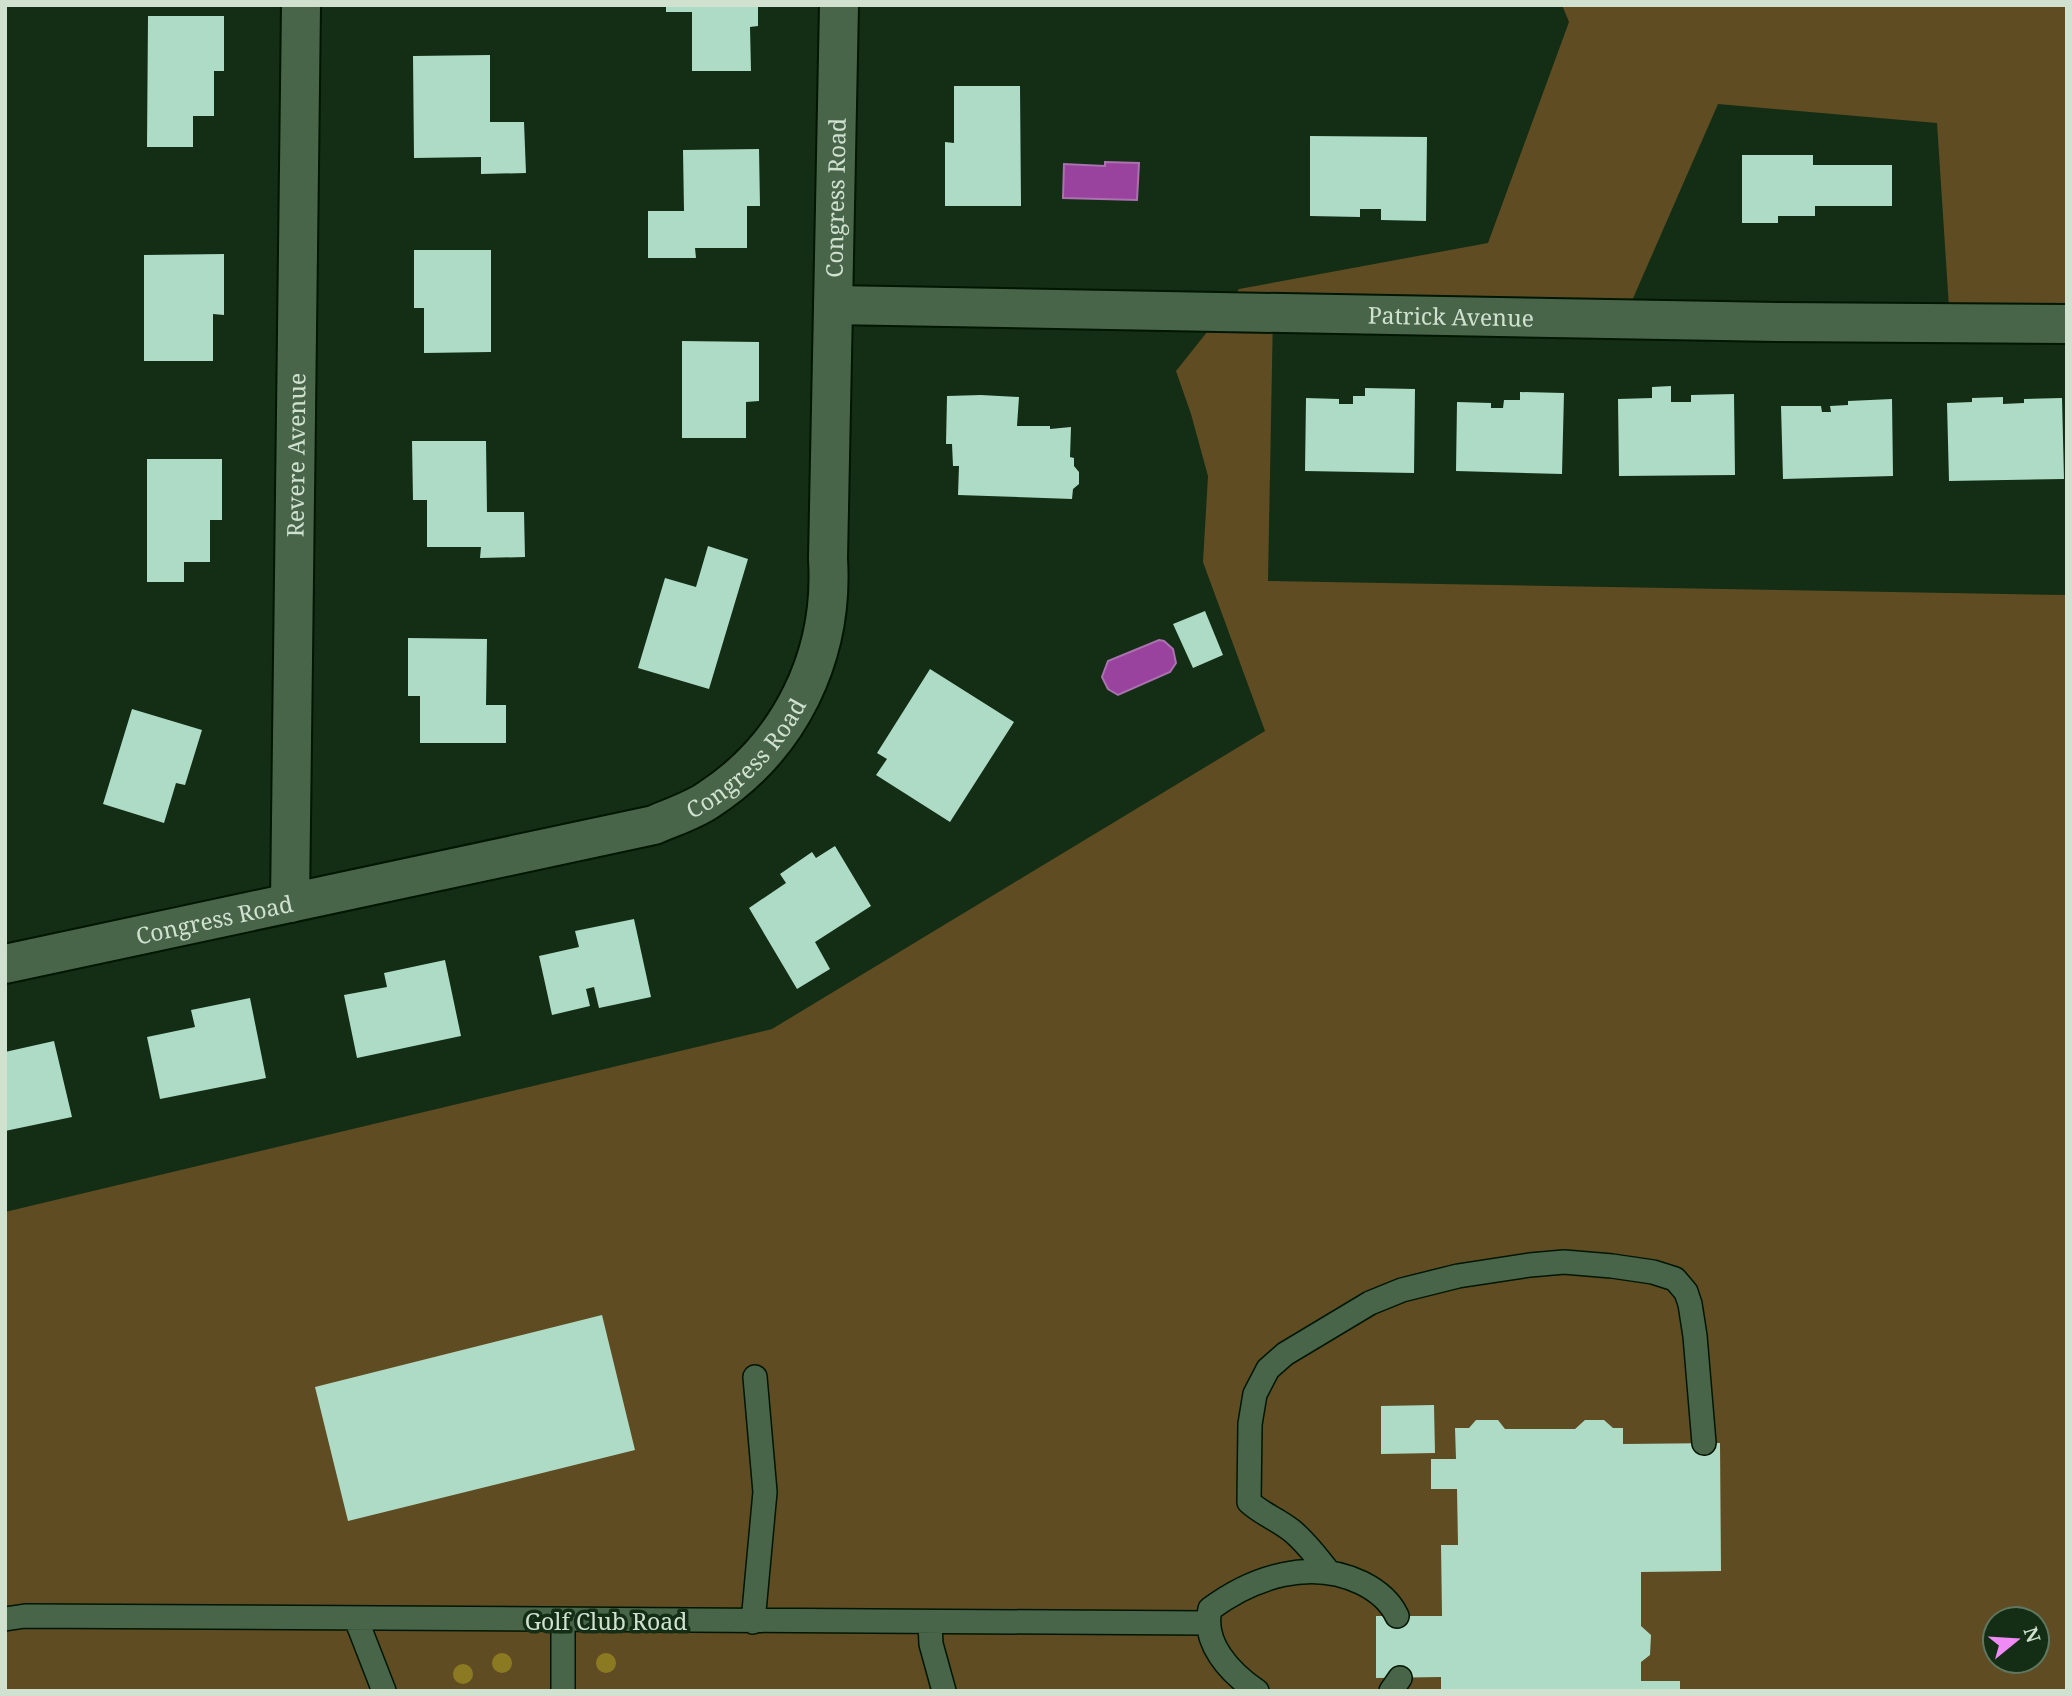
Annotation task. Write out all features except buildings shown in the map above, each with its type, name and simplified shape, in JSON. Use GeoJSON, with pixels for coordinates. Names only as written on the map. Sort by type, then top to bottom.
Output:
{"type":"FeatureCollection","features":[{"type":"Feature","properties":{"kind":"street","name":"Revere Avenue"},"geometry":{"type":"LineString","coordinates":[[290,903],[301,5]]}},
{"type":"Feature","properties":{"kind":"street","name":"Congress Road"},"geometry":{"type":"LineString","coordinates":[[5,964],[654,825],[707,801],[752,766],[786,725],[809,683],[824,636],[830,584],[839,5]]}},
{"type":"Feature","properties":{"kind":"street","name":"Patrick Avenue"},"geometry":{"type":"LineString","coordinates":[[833,305],[1777,322],[2067,324]]}},
{"type":"Feature","properties":{"kind":"lane"},"geometry":{"type":"LineString","coordinates":[[1328,1571],[1306,1542],[1249,1502],[1250,1424],[1255,1394],[1268,1369],[1285,1354],[1370,1303],[1402,1290],[1458,1276],[1564,1262],[1653,1272],[1675,1279],[1686,1292],[1690,1304],[1704,1443]]}},
{"type":"Feature","properties":{"kind":"lane"},"geometry":{"type":"LineString","coordinates":[[752,1622],[765,1492],[755,1377]]}},
{"type":"Feature","properties":{"kind":"lane"},"geometry":{"type":"LineString","coordinates":[[1257,1691],[1236,1678],[1218,1654],[1206,1623],[1210,1609],[1231,1593],[1251,1584],[1297,1572],[1328,1571],[1368,1586],[1380,1594],[1397,1616]]}},
{"type":"Feature","properties":{"kind":"lane","name":"Golf Club Road"},"geometry":{"type":"LineString","coordinates":[[5,1619],[25,1616],[1206,1623]]}},
{"type":"Feature","properties":{"kind":"lane"},"geometry":{"type":"LineString","coordinates":[[356,1619],[384,1691]]}},
{"type":"Feature","properties":{"kind":"lane"},"geometry":{"type":"LineString","coordinates":[[563,1620],[563,1691]]}},
{"type":"Feature","properties":{"kind":"lane"},"geometry":{"type":"LineString","coordinates":[[930,1623],[931,1644],[943,1691]]}},
{"type":"Feature","properties":{"kind":"shaded area"},"geometry":{"type":"Polygon","coordinates":[[[1562,5],[2067,5],[2067,324],[1950,323],[1937,123],[1718,104],[1624,319],[1273,313],[1268,581],[2067,595],[2067,1691],[5,1691],[5,1212],[772,1029],[1265,731],[1203,562],[1208,476],[1176,371],[1239,289],[1488,243],[1569,22],[1562,5]]]}},
{"type":"Feature","properties":{"kind":"shaded area"},"geometry":{"type":"Polygon","coordinates":[[[1105,162],[1139,163],[1137,200],[1063,198],[1064,164],[1105,166],[1105,162]]]}},
{"type":"Feature","properties":{"kind":"shaded area"},"geometry":{"type":"Polygon","coordinates":[[[1159,640],[1173,649],[1176,663],[1170,672],[1118,695],[1108,689],[1102,677],[1108,661],[1159,640]]]}}]}
